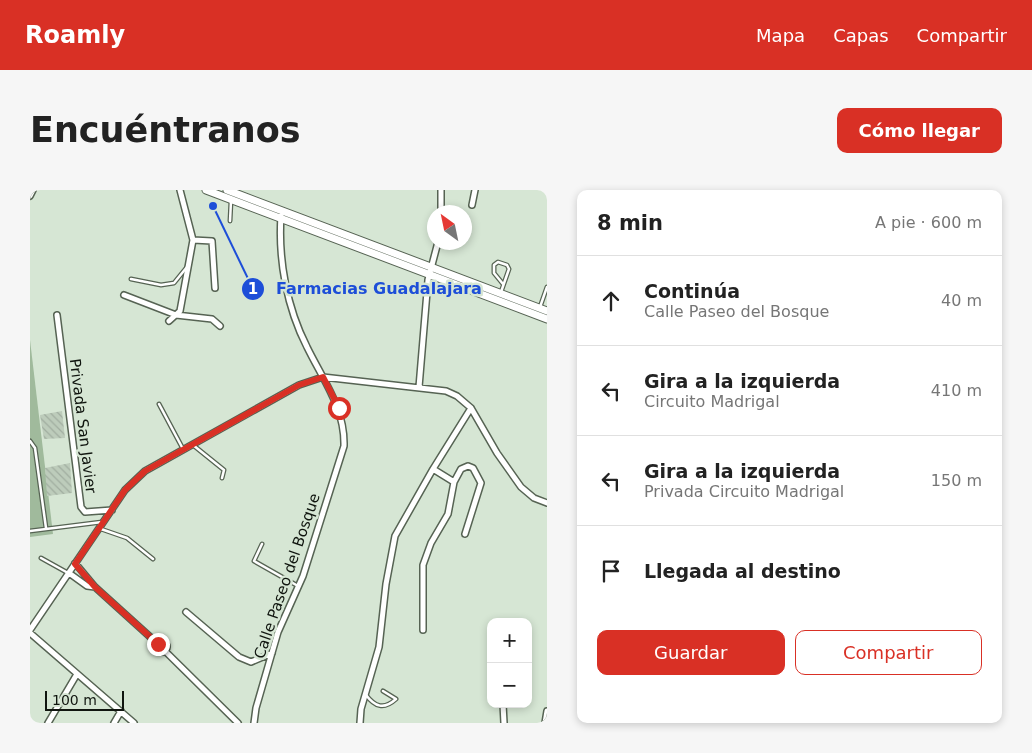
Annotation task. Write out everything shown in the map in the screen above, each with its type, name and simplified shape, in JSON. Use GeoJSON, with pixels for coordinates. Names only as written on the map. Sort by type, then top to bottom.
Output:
{"type":"FeatureCollection","features":[{"type":"Feature","properties":{"kind":"main road"},"geometry":{"type":"LineString","coordinates":[[206,190],[281,215],[430,271],[547,319]]}},
{"type":"Feature","properties":{"kind":"main road"},"geometry":{"type":"LineString","coordinates":[[227,190],[281,215]]}},
{"type":"Feature","properties":{"kind":"main road"},"geometry":{"type":"LineString","coordinates":[[430,271],[543,310]]}},
{"type":"Feature","properties":{"kind":"street"},"geometry":{"type":"LineString","coordinates":[[30,196],[33,190]]}},
{"type":"Feature","properties":{"kind":"street"},"geometry":{"type":"LineString","coordinates":[[169,321],[180,311],[192,240],[180,190]]}},
{"type":"Feature","properties":{"kind":"street"},"geometry":{"type":"LineString","coordinates":[[440,190],[441,205]]}},
{"type":"Feature","properties":{"kind":"street"},"geometry":{"type":"LineString","coordinates":[[472,205],[475,190]]}},
{"type":"Feature","properties":{"kind":"street","name":"Calle Paseo del Bosque"},"geometry":{"type":"LineString","coordinates":[[254,723],[256,708],[282,618],[299,586],[344,446],[344,431],[339,408],[306,346],[292,308],[284,272],[281,215]]}},
{"type":"Feature","properties":{"kind":"street"},"geometry":{"type":"LineString","coordinates":[[192,240],[212,241],[215,288]]}},
{"type":"Feature","properties":{"kind":"street"},"geometry":{"type":"LineString","coordinates":[[419,387],[430,271],[436,250]]}},
{"type":"Feature","properties":{"kind":"street"},"geometry":{"type":"LineString","coordinates":[[124,295],[176,315],[212,320],[220,326]]}},
{"type":"Feature","properties":{"kind":"street","name":"Privada San Javier"},"geometry":{"type":"LineString","coordinates":[[57,315],[81,507],[85,512],[112,510]]}},
{"type":"Feature","properties":{"kind":"street"},"geometry":{"type":"LineString","coordinates":[[134,723],[30,631],[125,490],[145,471],[299,385],[323,377],[446,391],[471,408],[512,475],[534,498],[547,504]]}},
{"type":"Feature","properties":{"kind":"street"},"geometry":{"type":"LineString","coordinates":[[360,723],[379,647],[387,574],[395,536],[432,469],[471,408]]}},
{"type":"Feature","properties":{"kind":"street"},"geometry":{"type":"LineString","coordinates":[[423,630],[423,565],[431,543],[448,514],[454,482],[461,469],[468,466],[473,468],[481,483],[465,534]]}},
{"type":"Feature","properties":{"kind":"street"},"geometry":{"type":"LineString","coordinates":[[432,469],[454,482]]}},
{"type":"Feature","properties":{"kind":"street"},"geometry":{"type":"LineString","coordinates":[[75,564],[95,587],[158,644],[161,642],[165,644],[165,651],[238,723]]}},
{"type":"Feature","properties":{"kind":"street"},"geometry":{"type":"LineString","coordinates":[[68,573],[87,586],[95,587]]}},
{"type":"Feature","properties":{"kind":"street"},"geometry":{"type":"LineString","coordinates":[[186,612],[239,657],[251,662],[272,653]]}},
{"type":"Feature","properties":{"kind":"street"},"geometry":{"type":"LineString","coordinates":[[30,618],[36,622]]}},
{"type":"Feature","properties":{"kind":"street"},"geometry":{"type":"LineString","coordinates":[[48,723],[77,674]]}},
{"type":"Feature","properties":{"kind":"street"},"geometry":{"type":"LineString","coordinates":[[503,708],[504,723]]}},
{"type":"Feature","properties":{"kind":"street"},"geometry":{"type":"LineString","coordinates":[[545,723],[547,710]]}},
{"type":"Feature","properties":{"kind":"street"},"geometry":{"type":"LineString","coordinates":[[114,723],[121,712]]}},
{"type":"Feature","properties":{"kind":"lane"},"geometry":{"type":"LineString","coordinates":[[230,221],[231,199]]}},
{"type":"Feature","properties":{"kind":"lane"},"geometry":{"type":"LineString","coordinates":[[501,294],[509,269],[507,265],[498,262],[494,265],[494,273],[504,284]]}},
{"type":"Feature","properties":{"kind":"lane"},"geometry":{"type":"LineString","coordinates":[[131,279],[160,285],[174,283],[188,266]]}},
{"type":"Feature","properties":{"kind":"lane"},"geometry":{"type":"LineString","coordinates":[[543,310],[547,287]]}},
{"type":"Feature","properties":{"kind":"lane"},"geometry":{"type":"LineString","coordinates":[[159,404],[184,450]]}},
{"type":"Feature","properties":{"kind":"lane"},"geometry":{"type":"LineString","coordinates":[[30,442],[35,448],[46,528]]}},
{"type":"Feature","properties":{"kind":"lane"},"geometry":{"type":"LineString","coordinates":[[193,444],[224,470],[222,478]]}},
{"type":"Feature","properties":{"kind":"lane"},"geometry":{"type":"LineString","coordinates":[[30,531],[103,522]]}},
{"type":"Feature","properties":{"kind":"lane"},"geometry":{"type":"LineString","coordinates":[[99,528],[127,538],[153,559]]}},
{"type":"Feature","properties":{"kind":"lane"},"geometry":{"type":"LineString","coordinates":[[262,544],[254,561],[299,586]]}},
{"type":"Feature","properties":{"kind":"lane"},"geometry":{"type":"LineString","coordinates":[[41,558],[68,573]]}},
{"type":"Feature","properties":{"kind":"lane"},"geometry":{"type":"LineString","coordinates":[[366,696],[372,704],[380,707],[389,705],[396,699],[383,691]]}},
{"type":"Feature","properties":{"kind":"green space"},"geometry":{"type":"Polygon","coordinates":[[[30,340],[53,534],[30,537],[30,340]]]}},
{"type":"Feature","properties":{"kind":"building"},"geometry":{"type":"Polygon","coordinates":[[[62,411],[65,438],[44,439],[40,415],[62,411]]]}},
{"type":"Feature","properties":{"kind":"building"},"geometry":{"type":"Polygon","coordinates":[[[70,463],[72,493],[47,496],[45,468],[70,463]]]}},
{"type":"Feature","properties":{"kind":"place","name":"Farmacias Guadalajara"},"geometry":{"type":"Point","coordinates":[213,206]}},
{"type":"Feature","properties":{"kind":"route"},"geometry":{"type":"LineString","coordinates":[[158,644],[95,587],[75,564],[125,490],[145,471],[299,385],[323,377],[339,408]]}}]}
